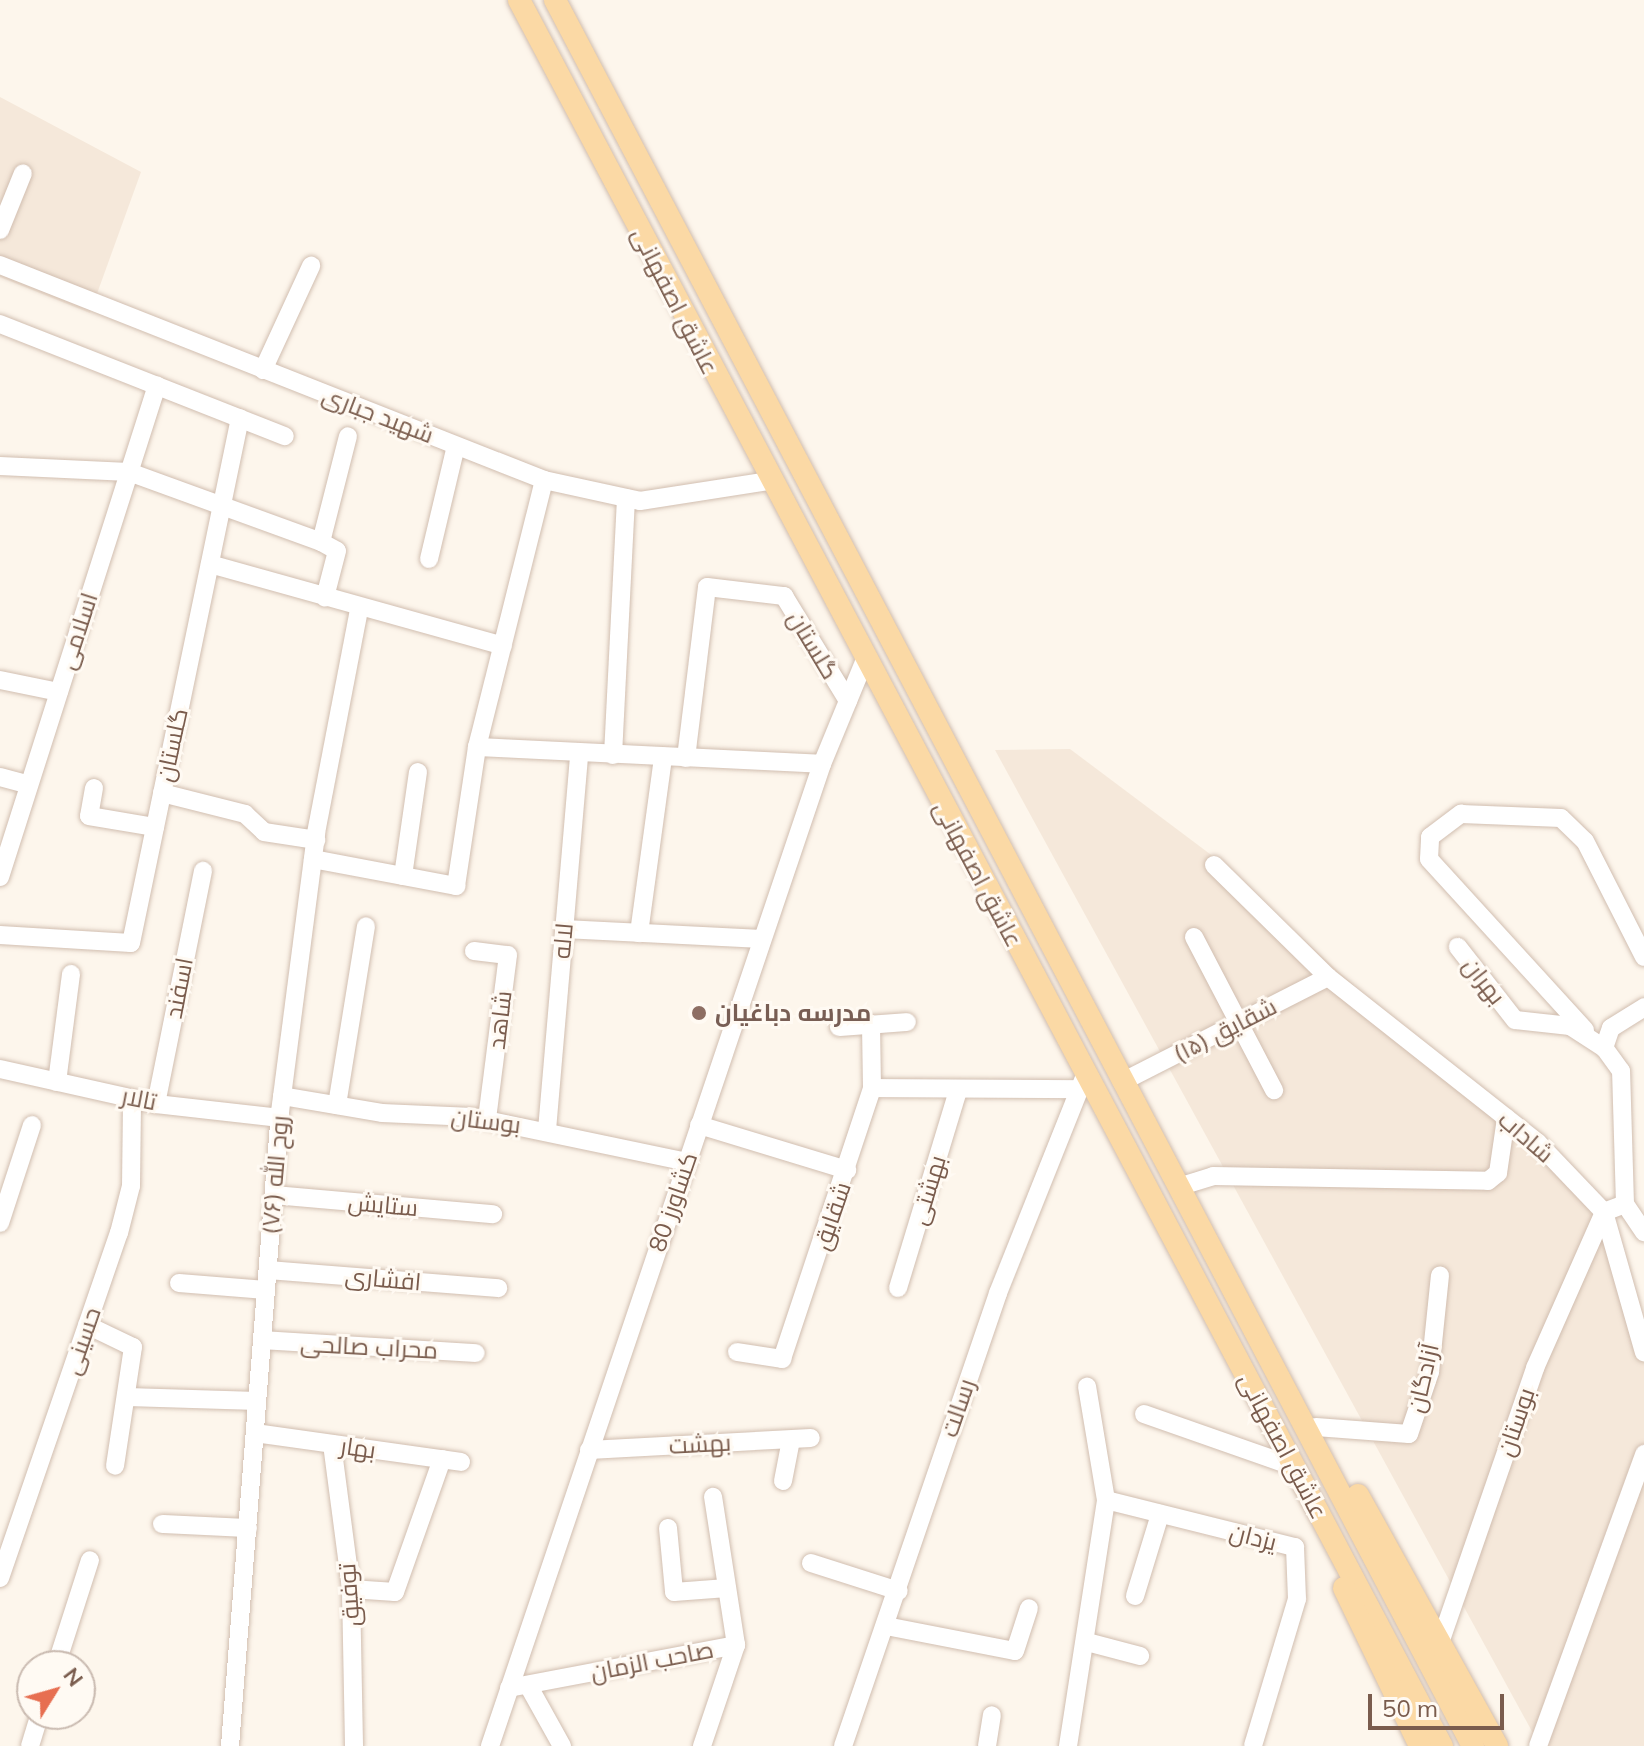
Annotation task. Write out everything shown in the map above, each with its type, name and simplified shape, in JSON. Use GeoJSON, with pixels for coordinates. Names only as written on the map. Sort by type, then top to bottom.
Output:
{"type":"FeatureCollection","features":[{"type":"Feature","properties":{"kind":"main road","name":"عاشق اصفهانی"},"geometry":{"type":"LineString","coordinates":[[519,0],[1082,1082],[1217,1324],[1442,1746]]}},
{"type":"Feature","properties":{"kind":"main road","name":"عاشق اصفهانی"},"geometry":{"type":"LineString","coordinates":[[555,0],[1473,1746]]}},
{"type":"Feature","properties":{"kind":"main road"},"geometry":{"type":"LineString","coordinates":[[1242,1309],[1442,1637],[1497,1746]]}},
{"type":"Feature","properties":{"kind":"main road"},"geometry":{"type":"LineString","coordinates":[[1217,1324],[1420,1746]]}},
{"type":"Feature","properties":{"kind":"street"},"geometry":{"type":"LineString","coordinates":[[0,230],[23,173]]}},
{"type":"Feature","properties":{"kind":"street","name":"شهید جباری"},"geometry":{"type":"LineString","coordinates":[[0,265],[544,480],[626,498],[769,481]]}},
{"type":"Feature","properties":{"kind":"street"},"geometry":{"type":"LineString","coordinates":[[263,370],[311,266]]}},
{"type":"Feature","properties":{"kind":"street"},"geometry":{"type":"LineString","coordinates":[[0,324],[285,436]]}},
{"type":"Feature","properties":{"kind":"street","name":"اسلامی"},"geometry":{"type":"LineString","coordinates":[[0,877],[157,385]]}},
{"type":"Feature","properties":{"kind":"street","name":"گلستان"},"geometry":{"type":"LineString","coordinates":[[0,935],[131,943],[240,418]]}},
{"type":"Feature","properties":{"kind":"street"},"geometry":{"type":"LineString","coordinates":[[321,542],[348,436]]}},
{"type":"Feature","properties":{"kind":"street"},"geometry":{"type":"LineString","coordinates":[[429,559],[456,446]]}},
{"type":"Feature","properties":{"kind":"street"},"geometry":{"type":"LineString","coordinates":[[0,466],[129,472],[221,509],[321,542],[337,551],[325,597]]}},
{"type":"Feature","properties":{"kind":"street"},"geometry":{"type":"LineString","coordinates":[[162,793],[245,814],[264,832],[314,850],[403,876],[456,886],[477,747],[544,480]]}},
{"type":"Feature","properties":{"kind":"street"},"geometry":{"type":"LineString","coordinates":[[613,755],[626,498]]}},
{"type":"Feature","properties":{"kind":"street"},"geometry":{"type":"LineString","coordinates":[[210,564],[359,609],[503,646]]}},
{"type":"Feature","properties":{"kind":"street","name":"گلستان"},"geometry":{"type":"LineString","coordinates":[[686,758],[707,587],[784,596],[848,701]]}},
{"type":"Feature","properties":{"kind":"street","name":"روح الله (۷۶)"},"geometry":{"type":"LineString","coordinates":[[230,1746],[282,1096],[314,850],[359,609]]}},
{"type":"Feature","properties":{"kind":"street","name":"کشاورز 80"},"geometry":{"type":"LineString","coordinates":[[490,1746],[519,1686],[589,1450],[822,764],[864,662]]}},
{"type":"Feature","properties":{"kind":"street"},"geometry":{"type":"LineString","coordinates":[[0,680],[59,692]]}},
{"type":"Feature","properties":{"kind":"street"},"geometry":{"type":"LineString","coordinates":[[477,747],[822,764]]}},
{"type":"Feature","properties":{"kind":"street","name":"لاله"},"geometry":{"type":"LineString","coordinates":[[547,1130],[579,753]]}},
{"type":"Feature","properties":{"kind":"street"},"geometry":{"type":"LineString","coordinates":[[639,933],[663,757]]}},
{"type":"Feature","properties":{"kind":"street"},"geometry":{"type":"LineString","coordinates":[[403,876],[418,772]]}},
{"type":"Feature","properties":{"kind":"street"},"geometry":{"type":"LineString","coordinates":[[0,777],[29,785]]}},
{"type":"Feature","properties":{"kind":"street"},"geometry":{"type":"LineString","coordinates":[[94,788],[89,816],[155,827]]}},
{"type":"Feature","properties":{"kind":"street"},"geometry":{"type":"LineString","coordinates":[[1644,957],[1585,841],[1561,818],[1461,814],[1430,837],[1429,859],[1621,1071],[1626,1099],[1625,1204],[1644,1232]]}},
{"type":"Feature","properties":{"kind":"street","name":"شاداب"},"geometry":{"type":"LineString","coordinates":[[1214,865],[1328,977],[1506,1118],[1604,1212]]}},
{"type":"Feature","properties":{"kind":"street","name":"اسفند"},"geometry":{"type":"LineString","coordinates":[[156,1104],[203,871]]}},
{"type":"Feature","properties":{"kind":"street"},"geometry":{"type":"LineString","coordinates":[[337,1105],[366,926]]}},
{"type":"Feature","properties":{"kind":"street"},"geometry":{"type":"LineString","coordinates":[[564,929],[762,939]]}},
{"type":"Feature","properties":{"kind":"street"},"geometry":{"type":"LineString","coordinates":[[1194,937],[1274,1090]]}},
{"type":"Feature","properties":{"kind":"street","name":"بهران"},"geometry":{"type":"LineString","coordinates":[[1458,947],[1515,1020],[1570,1026],[1598,1043]]}},
{"type":"Feature","properties":{"kind":"street","name":"شاهد"},"geometry":{"type":"LineString","coordinates":[[474,951],[508,955],[487,1120]]}},
{"type":"Feature","properties":{"kind":"street"},"geometry":{"type":"LineString","coordinates":[[57,1082],[71,974]]}},
{"type":"Feature","properties":{"kind":"street","name":"شقایق (۱۵)"},"geometry":{"type":"LineString","coordinates":[[1122,1082],[1328,977]]}},
{"type":"Feature","properties":{"kind":"street"},"geometry":{"type":"LineString","coordinates":[[1598,1043],[1611,1028],[1644,1007]]}},
{"type":"Feature","properties":{"kind":"street"},"geometry":{"type":"LineString","coordinates":[[839,1027],[907,1022]]}},
{"type":"Feature","properties":{"kind":"street","name":"شقایق"},"geometry":{"type":"LineString","coordinates":[[737,1352],[782,1359],[872,1088],[871,1024]]}},
{"type":"Feature","properties":{"kind":"street","name":"تالار"},"geometry":{"type":"LineString","coordinates":[[0,1069],[156,1104],[280,1118]]}},
{"type":"Feature","properties":{"kind":"street"},"geometry":{"type":"LineString","coordinates":[[872,1088],[958,1091],[1082,1082]]}},
{"type":"Feature","properties":{"kind":"street","name":"رسالت"},"geometry":{"type":"LineString","coordinates":[[843,1746],[899,1591],[998,1293],[1082,1082]]}},
{"type":"Feature","properties":{"kind":"street","name":"بهشتی"},"geometry":{"type":"LineString","coordinates":[[898,1288],[958,1091]]}},
{"type":"Feature","properties":{"kind":"street","name":"بوستان"},"geometry":{"type":"LineString","coordinates":[[282,1096],[337,1105],[487,1120],[547,1130],[687,1162]]}},
{"type":"Feature","properties":{"kind":"street","name":"حسینی"},"geometry":{"type":"LineString","coordinates":[[0,1578],[131,1186],[132,1099]]}},
{"type":"Feature","properties":{"kind":"street"},"geometry":{"type":"LineString","coordinates":[[1178,1187],[1213,1176],[1488,1181],[1498,1173],[1506,1118]]}},
{"type":"Feature","properties":{"kind":"street"},"geometry":{"type":"LineString","coordinates":[[0,1223],[32,1125]]}},
{"type":"Feature","properties":{"kind":"street"},"geometry":{"type":"LineString","coordinates":[[699,1125],[847,1170]]}},
{"type":"Feature","properties":{"kind":"street","name":"ستایش"},"geometry":{"type":"LineString","coordinates":[[274,1195],[493,1214]]}},
{"type":"Feature","properties":{"kind":"street"},"geometry":{"type":"LineString","coordinates":[[1625,1204],[1604,1212],[1644,1352]]}},
{"type":"Feature","properties":{"kind":"street","name":"بوستان"},"geometry":{"type":"LineString","coordinates":[[1442,1637],[1535,1368],[1604,1212]]}},
{"type":"Feature","properties":{"kind":"street","name":"افشاری"},"geometry":{"type":"LineString","coordinates":[[268,1270],[498,1288]]}},
{"type":"Feature","properties":{"kind":"street","name":"آزادگان"},"geometry":{"type":"LineString","coordinates":[[1316,1427],[1409,1434],[1430,1372],[1440,1276]]}},
{"type":"Feature","properties":{"kind":"street"},"geometry":{"type":"LineString","coordinates":[[179,1283],[266,1290]]}},
{"type":"Feature","properties":{"kind":"street"},"geometry":{"type":"LineString","coordinates":[[87,1325],[133,1347],[128,1397],[115,1466]]}},
{"type":"Feature","properties":{"kind":"street","name":"محراب صالحی"},"geometry":{"type":"LineString","coordinates":[[262,1340],[476,1353]]}},
{"type":"Feature","properties":{"kind":"street"},"geometry":{"type":"LineString","coordinates":[[1068,1746],[1087,1642],[1106,1500],[1087,1387]]}},
{"type":"Feature","properties":{"kind":"street"},"geometry":{"type":"LineString","coordinates":[[128,1397],[257,1401]]}},
{"type":"Feature","properties":{"kind":"street"},"geometry":{"type":"LineString","coordinates":[[1144,1414],[1284,1463]]}},
{"type":"Feature","properties":{"kind":"street","name":"بهار"},"geometry":{"type":"LineString","coordinates":[[255,1433],[461,1462]]}},
{"type":"Feature","properties":{"kind":"street","name":"بهشت"},"geometry":{"type":"LineString","coordinates":[[589,1450],[811,1438]]}},
{"type":"Feature","properties":{"kind":"street"},"geometry":{"type":"LineString","coordinates":[[783,1481],[791,1440]]}},
{"type":"Feature","properties":{"kind":"street","name":"توفیق"},"geometry":{"type":"LineString","coordinates":[[332,1444],[351,1589],[354,1746]]}},
{"type":"Feature","properties":{"kind":"street"},"geometry":{"type":"LineString","coordinates":[[1538,1746],[1644,1454]]}},
{"type":"Feature","properties":{"kind":"street"},"geometry":{"type":"LineString","coordinates":[[351,1589],[395,1592],[442,1459]]}},
{"type":"Feature","properties":{"kind":"street"},"geometry":{"type":"LineString","coordinates":[[713,1497],[736,1645]]}},
{"type":"Feature","properties":{"kind":"street","name":"یزدان"},"geometry":{"type":"LineString","coordinates":[[1106,1500],[1295,1547],[1297,1599],[1253,1746]]}},
{"type":"Feature","properties":{"kind":"street"},"geometry":{"type":"LineString","coordinates":[[1135,1596],[1160,1514]]}},
{"type":"Feature","properties":{"kind":"street"},"geometry":{"type":"LineString","coordinates":[[162,1524],[248,1528]]}},
{"type":"Feature","properties":{"kind":"street"},"geometry":{"type":"LineString","coordinates":[[668,1528],[674,1592],[727,1588]]}},
{"type":"Feature","properties":{"kind":"street"},"geometry":{"type":"LineString","coordinates":[[61,1650],[90,1560]]}},
{"type":"Feature","properties":{"kind":"street"},"geometry":{"type":"LineString","coordinates":[[811,1563],[899,1591]]}},
{"type":"Feature","properties":{"kind":"street"},"geometry":{"type":"LineString","coordinates":[[886,1626],[1015,1651],[1029,1608]]}},
{"type":"Feature","properties":{"kind":"street"},"geometry":{"type":"LineString","coordinates":[[1087,1642],[1140,1656]]}},
{"type":"Feature","properties":{"kind":"street","name":"صاحب الزمان"},"geometry":{"type":"LineString","coordinates":[[519,1686],[736,1645],[702,1746]]}},
{"type":"Feature","properties":{"kind":"street"},"geometry":{"type":"LineString","coordinates":[[519,1686],[562,1746]]}},
{"type":"Feature","properties":{"kind":"street"},"geometry":{"type":"LineString","coordinates":[[987,1746],[992,1715]]}},
{"type":"Feature","properties":{"kind":"shaded area"},"geometry":{"type":"Polygon","coordinates":[[[0,97],[141,172],[90,313],[0,277],[0,97]]]}},
{"type":"Feature","properties":{"kind":"shaded area"},"geometry":{"type":"Polygon","coordinates":[[[1070,749],[1210,854],[1596,1207],[1644,1329],[1644,1746],[1540,1746],[995,750],[1070,749]]]}},
{"type":"Feature","properties":{"kind":"place","name":"مدرسه دباغیان"},"geometry":{"type":"Point","coordinates":[699,1013]}}]}
